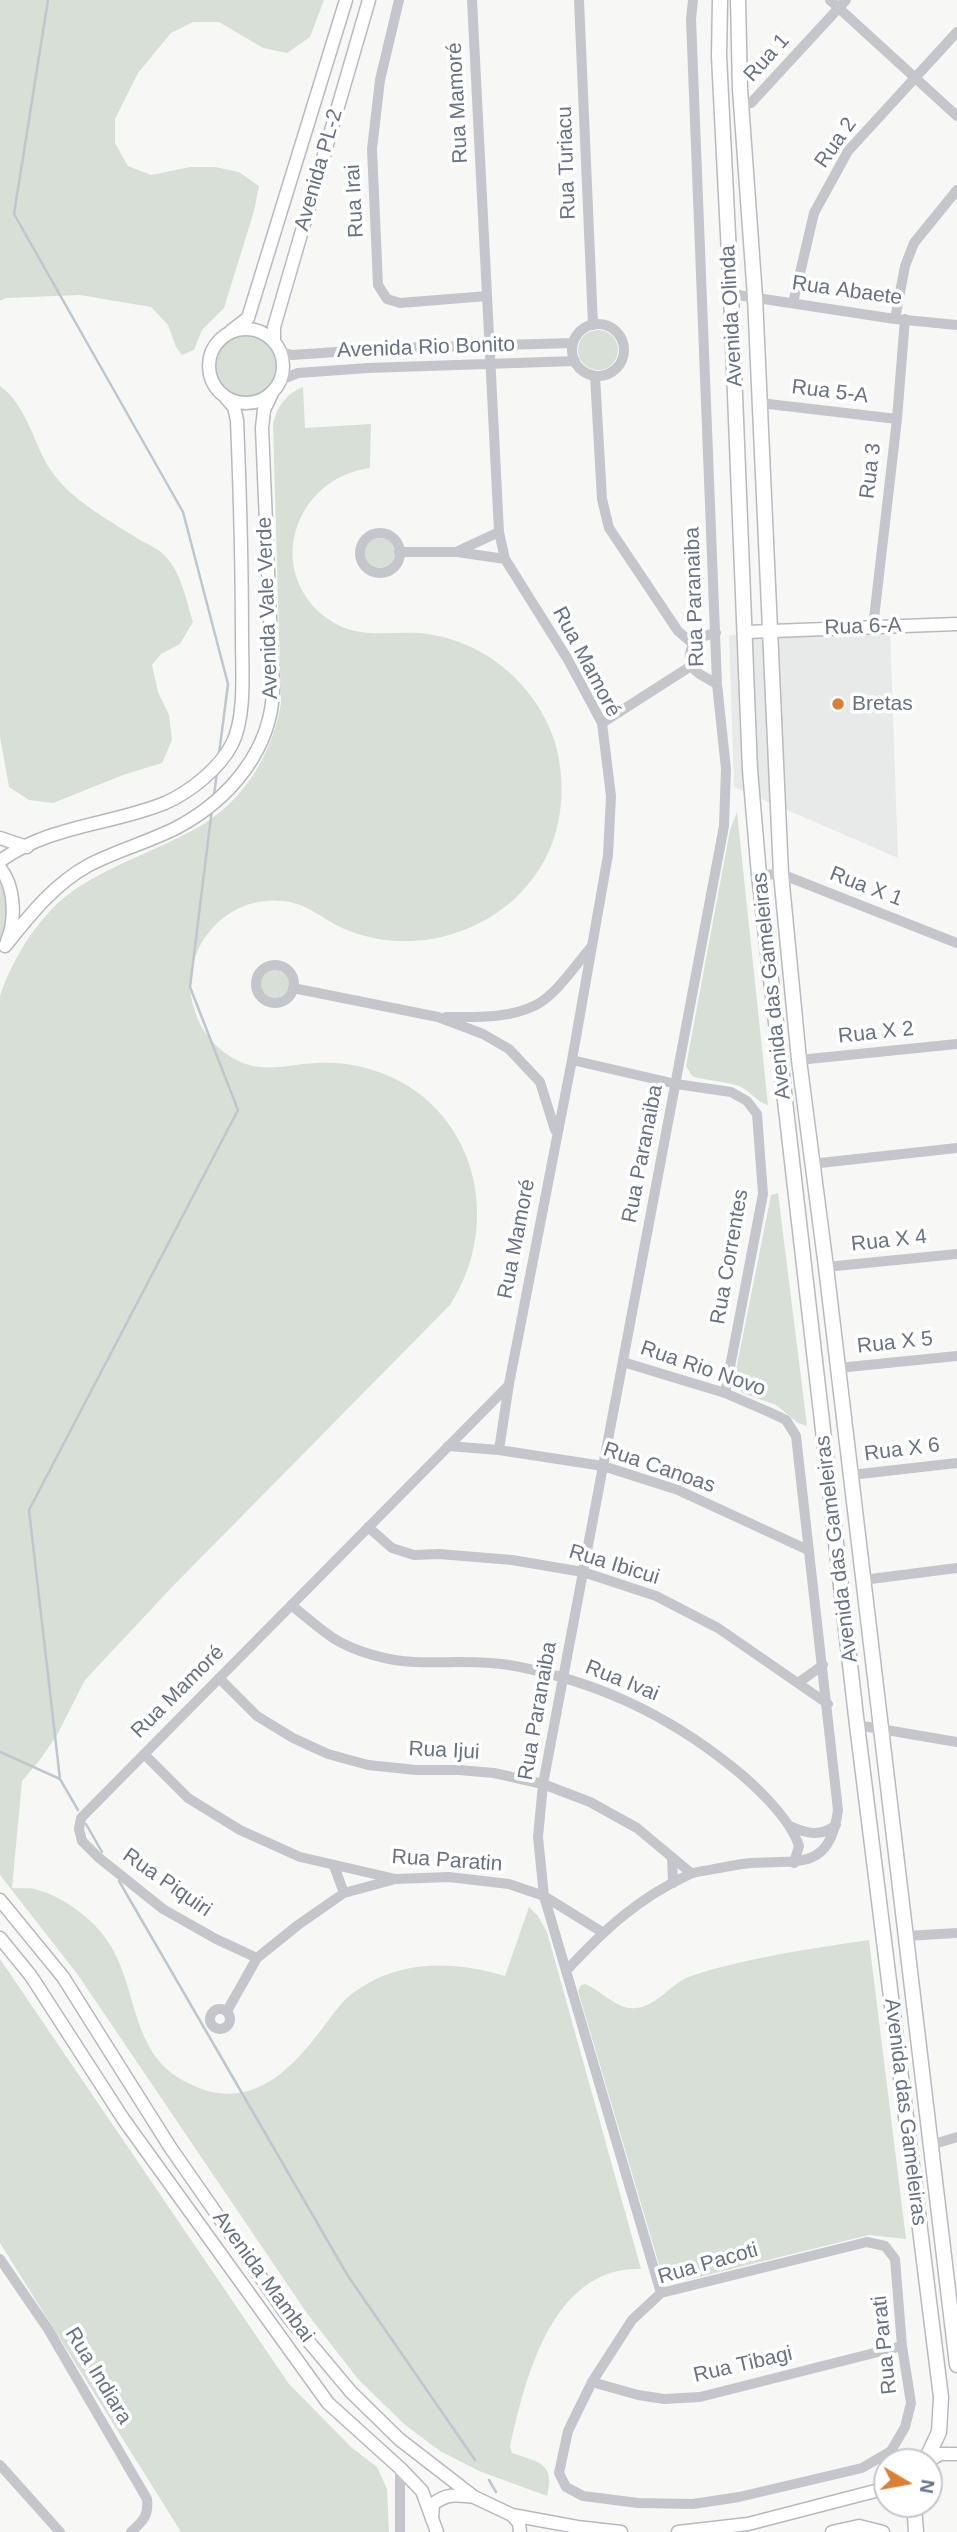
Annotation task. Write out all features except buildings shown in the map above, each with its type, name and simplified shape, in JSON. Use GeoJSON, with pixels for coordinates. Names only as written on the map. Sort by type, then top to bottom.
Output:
{"type":"FeatureCollection","features":[{"type":"Feature","properties":{"kind":"main road","name":"Avenida Olinda"},"geometry":{"type":"LineString","coordinates":[[720,0],[719,56],[746,632]]}},
{"type":"Feature","properties":{"kind":"main road","name":"Avenida Olinda"},"geometry":{"type":"LineString","coordinates":[[738,0],[741,105],[755,297],[769,631]]}},
{"type":"Feature","properties":{"kind":"main road","name":"Avenida das Gameleiras"},"geometry":{"type":"LineString","coordinates":[[769,631],[781,874],[799,1060],[931,2145],[951,2256],[957,2365]]}},
{"type":"Feature","properties":{"kind":"main road","name":"Avenida das Gameleiras"},"geometry":{"type":"LineString","coordinates":[[746,632],[750,770],[759,875],[800,1243],[941,2397],[939,2432],[932,2448]]}},
{"type":"Feature","properties":{"kind":"main road"},"geometry":{"type":"LineString","coordinates":[[800,1243],[810,1264],[825,1267]]}},
{"type":"Feature","properties":{"kind":"street","name":"Avenida PL-2"},"geometry":{"type":"LineString","coordinates":[[231,331],[248,318],[346,0]]}},
{"type":"Feature","properties":{"kind":"street","name":"Avenida PL-2"},"geometry":{"type":"LineString","coordinates":[[277,347],[274,327],[369,0]]}},
{"type":"Feature","properties":{"kind":"street","name":"Rua Irai"},"geometry":{"type":"LineString","coordinates":[[399,0],[380,80],[372,149],[379,285],[387,299],[400,303],[487,296]]}},
{"type":"Feature","properties":{"kind":"street","name":"Rua Mamoré"},"geometry":{"type":"LineString","coordinates":[[472,0],[499,532],[505,559],[567,658],[602,723],[611,796],[608,855],[499,1450]]}},
{"type":"Feature","properties":{"kind":"street","name":"Rua Turiacu"},"geometry":{"type":"LineString","coordinates":[[579,0],[593,325]]}},
{"type":"Feature","properties":{"kind":"street","name":"Rua Paranaiba"},"geometry":{"type":"LineString","coordinates":[[661,2292],[544,1896],[538,1837],[543,1784],[724,825],[726,769],[717,684],[693,0]]}},
{"type":"Feature","properties":{"kind":"street"},"geometry":{"type":"LineString","coordinates":[[830,0],[842,4],[914,78],[957,116]]}},
{"type":"Feature","properties":{"kind":"street","name":"Rua 1"},"geometry":{"type":"LineString","coordinates":[[741,105],[751,103],[842,4]]}},
{"type":"Feature","properties":{"kind":"street","name":"Rua 2"},"geometry":{"type":"LineString","coordinates":[[793,303],[814,213],[848,151],[957,32]]}},
{"type":"Feature","properties":{"kind":"street","name":"Rua 3"},"geometry":{"type":"LineString","coordinates":[[873,627],[897,419],[900,319],[905,266],[914,243],[957,190]]}},
{"type":"Feature","properties":{"kind":"street","name":"Rua Abaete"},"geometry":{"type":"LineString","coordinates":[[731,294],[957,325]]}},
{"type":"Feature","properties":{"kind":"street"},"geometry":{"type":"LineString","coordinates":[[593,325],[610,327],[622,340],[624,349],[623,358],[612,372],[595,376],[580,368],[575,361],[573,343],[581,331],[593,325]]}},
{"type":"Feature","properties":{"kind":"street"},"geometry":{"type":"LineString","coordinates":[[243,328],[254,329],[277,347],[283,362],[276,386],[263,399],[250,403],[237,402],[226,398],[217,390],[208,368],[214,346],[221,337],[243,328]]}},
{"type":"Feature","properties":{"kind":"street","name":"Avenida Rio Bonito"},"geometry":{"type":"LineString","coordinates":[[277,347],[292,355],[394,348],[573,343]]}},
{"type":"Feature","properties":{"kind":"street","name":"Avenida Rio Bonito"},"geometry":{"type":"LineString","coordinates":[[276,386],[299,373],[575,361]]}},
{"type":"Feature","properties":{"kind":"street"},"geometry":{"type":"LineString","coordinates":[[595,376],[602,499],[608,528],[678,631],[693,644]]}},
{"type":"Feature","properties":{"kind":"street","name":"Avenida Vale Verde"},"geometry":{"type":"LineString","coordinates":[[3,949],[43,900],[64,881],[89,865],[162,835],[202,812],[241,778],[262,739],[272,705],[273,689],[262,428],[264,410],[276,386]]}},
{"type":"Feature","properties":{"kind":"street","name":"Avenida Vale Verde"},"geometry":{"type":"LineString","coordinates":[[0,861],[67,829],[166,802],[188,789],[215,766],[233,743],[242,702],[242,527],[237,420],[234,407],[226,398]]}},
{"type":"Feature","properties":{"kind":"street","name":"Rua 5-A"},"geometry":{"type":"LineString","coordinates":[[760,403],[897,419]]}},
{"type":"Feature","properties":{"kind":"street"},"geometry":{"type":"LineString","coordinates":[[457,552],[499,532]]}},
{"type":"Feature","properties":{"kind":"street"},"geometry":{"type":"LineString","coordinates":[[380,533],[391,537],[399,552],[393,568],[382,573],[366,568],[360,557],[365,541],[380,533]]}},
{"type":"Feature","properties":{"kind":"street"},"geometry":{"type":"LineString","coordinates":[[399,552],[457,552],[505,559]]}},
{"type":"Feature","properties":{"kind":"street","name":"Rua 6-A"},"geometry":{"type":"LineString","coordinates":[[746,632],[957,624]]}},
{"type":"Feature","properties":{"kind":"street"},"geometry":{"type":"LineString","coordinates":[[716,633],[700,638],[693,644],[689,655],[691,666],[717,684]]}},
{"type":"Feature","properties":{"kind":"street"},"geometry":{"type":"LineString","coordinates":[[602,723],[691,666]]}},
{"type":"Feature","properties":{"kind":"street"},"geometry":{"type":"LineString","coordinates":[[0,838],[27,847]]}},
{"type":"Feature","properties":{"kind":"street"},"geometry":{"type":"LineString","coordinates":[[0,868],[8,884],[13,918],[3,949]]}},
{"type":"Feature","properties":{"kind":"street","name":"Rua X 1"},"geometry":{"type":"LineString","coordinates":[[759,875],[781,874],[957,943]]}},
{"type":"Feature","properties":{"kind":"street"},"geometry":{"type":"LineString","coordinates":[[438,1017],[513,1014],[538,1004],[564,980],[592,946]]}},
{"type":"Feature","properties":{"kind":"street"},"geometry":{"type":"LineString","coordinates":[[293,988],[438,1017],[483,1034],[509,1049],[540,1082],[556,1132]]}},
{"type":"Feature","properties":{"kind":"street"},"geometry":{"type":"LineString","coordinates":[[483,1034],[487,1017]]}},
{"type":"Feature","properties":{"kind":"street","name":"Rua X 2"},"geometry":{"type":"LineString","coordinates":[[799,1060],[957,1044]]}},
{"type":"Feature","properties":{"kind":"street","name":"Rua Correntes"},"geometry":{"type":"LineString","coordinates":[[572,1060],[676,1084],[731,1092],[747,1101],[757,1114],[764,1194],[725,1394]]}},
{"type":"Feature","properties":{"kind":"street"},"geometry":{"type":"LineString","coordinates":[[811,1164],[957,1148]]}},
{"type":"Feature","properties":{"kind":"street","name":"Rua X 4"},"geometry":{"type":"LineString","coordinates":[[825,1267],[957,1254]]}},
{"type":"Feature","properties":{"kind":"street","name":"Rua X 5"},"geometry":{"type":"LineString","coordinates":[[838,1368],[957,1356]]}},
{"type":"Feature","properties":{"kind":"street","name":"Rua Rio Novo"},"geometry":{"type":"LineString","coordinates":[[623,1362],[725,1394],[786,1420],[796,1436],[828,1704],[838,1810],[836,1825]]}},
{"type":"Feature","properties":{"kind":"street","name":"Rua Mamoré"},"geometry":{"type":"LineString","coordinates":[[82,1818],[509,1384]]}},
{"type":"Feature","properties":{"kind":"street","name":"Rua Canoas"},"geometry":{"type":"LineString","coordinates":[[448,1446],[499,1450],[603,1466],[678,1490],[808,1550]]}},
{"type":"Feature","properties":{"kind":"street","name":"Rua X 6"},"geometry":{"type":"LineString","coordinates":[[851,1475],[957,1463]]}},
{"type":"Feature","properties":{"kind":"street"},"geometry":{"type":"LineString","coordinates":[[785,1539],[805,1525]]}},
{"type":"Feature","properties":{"kind":"street","name":"Rua Ibicui"},"geometry":{"type":"LineString","coordinates":[[368,1527],[392,1548],[414,1555],[439,1554],[512,1560],[583,1572],[656,1596],[719,1628],[828,1704]]}},
{"type":"Feature","properties":{"kind":"street"},"geometry":{"type":"LineString","coordinates":[[863,1580],[957,1568]]}},
{"type":"Feature","properties":{"kind":"street","name":"Rua Ivai"},"geometry":{"type":"LineString","coordinates":[[291,1605],[335,1639],[374,1655],[410,1662],[513,1666],[610,1693],[668,1720],[706,1746],[747,1778],[790,1826]]}},
{"type":"Feature","properties":{"kind":"street"},"geometry":{"type":"LineString","coordinates":[[798,1683],[823,1665]]}},
{"type":"Feature","properties":{"kind":"street","name":"Rua Ijui"},"geometry":{"type":"LineString","coordinates":[[219,1678],[257,1716],[293,1738],[328,1754],[368,1765],[494,1773],[543,1784],[590,1802],[637,1828],[691,1873]]}},
{"type":"Feature","properties":{"kind":"street"},"geometry":{"type":"LineString","coordinates":[[858,1725],[957,1742]]}},
{"type":"Feature","properties":{"kind":"street","name":"Rua Paratin"},"geometry":{"type":"LineString","coordinates":[[144,1754],[188,1798],[240,1830],[300,1857],[396,1879],[449,1877],[509,1884],[544,1896],[602,1932]]}},
{"type":"Feature","properties":{"kind":"street","name":"Rua Piquiri"},"geometry":{"type":"LineString","coordinates":[[82,1818],[79,1829],[82,1841],[109,1866],[163,1909],[216,1939],[257,1958]]}},
{"type":"Feature","properties":{"kind":"street"},"geometry":{"type":"LineString","coordinates":[[790,1826],[816,1834],[836,1825]]}},
{"type":"Feature","properties":{"kind":"street"},"geometry":{"type":"LineString","coordinates":[[566,1971],[602,1932],[641,1901],[691,1873],[750,1863],[794,1863],[810,1859],[821,1852],[832,1838],[836,1825]]}},
{"type":"Feature","properties":{"kind":"street"},"geometry":{"type":"LineString","coordinates":[[790,1826],[799,1846],[794,1863]]}},
{"type":"Feature","properties":{"kind":"street"},"geometry":{"type":"LineString","coordinates":[[672,1857],[673,1883]]}},
{"type":"Feature","properties":{"kind":"street"},"geometry":{"type":"LineString","coordinates":[[334,1866],[344,1893]]}},
{"type":"Feature","properties":{"kind":"street"},"geometry":{"type":"LineString","coordinates":[[227,2011],[257,1958],[298,1924],[344,1893],[396,1879]]}},
{"type":"Feature","properties":{"kind":"street","name":"Avenida Mambai"},"geometry":{"type":"LineString","coordinates":[[0,1900],[63,1978],[170,2147],[289,2318],[351,2392],[389,2429],[474,2497],[512,2515],[621,2532]]}},
{"type":"Feature","properties":{"kind":"street"},"geometry":{"type":"LineString","coordinates":[[906,1936],[957,1933]]}},
{"type":"Feature","properties":{"kind":"street","name":"Avenida Mambai"},"geometry":{"type":"LineString","coordinates":[[0,1938],[31,1976],[124,2120],[328,2403],[422,2491],[437,2532]]}},
{"type":"Feature","properties":{"kind":"street"},"geometry":{"type":"LineString","coordinates":[[931,2145],[957,2137]]}},
{"type":"Feature","properties":{"kind":"street","name":"Rua Pacoti"},"geometry":{"type":"LineString","coordinates":[[566,2487],[559,2473],[568,2431],[592,2382],[632,2320],[661,2292],[867,2242],[885,2246],[895,2259]]}},
{"type":"Feature","properties":{"kind":"street","name":"Rua Indiara"},"geometry":{"type":"LineString","coordinates":[[0,2259],[48,2329],[146,2499],[148,2509],[145,2520],[131,2532]]}},
{"type":"Feature","properties":{"kind":"street","name":"Rua Parati"},"geometry":{"type":"LineString","coordinates":[[566,2487],[583,2496],[638,2503],[693,2504],[739,2497],[862,2468],[891,2451],[905,2427],[911,2403],[902,2346],[895,2259]]}},
{"type":"Feature","properties":{"kind":"street","name":"Rua Tibagi"},"geometry":{"type":"LineString","coordinates":[[592,2382],[664,2399],[699,2396],[902,2346]]}},
{"type":"Feature","properties":{"kind":"street"},"geometry":{"type":"LineString","coordinates":[[0,2465],[60,2532]]}},
{"type":"Feature","properties":{"kind":"street"},"geometry":{"type":"LineString","coordinates":[[400,2469],[400,2532]]}},
{"type":"Feature","properties":{"kind":"street"},"geometry":{"type":"LineString","coordinates":[[678,2532],[748,2524],[873,2492]]}},
{"type":"Feature","properties":{"kind":"street"},"geometry":{"type":"LineString","coordinates":[[432,2519],[433,2504],[443,2497],[452,2494],[474,2497]]}},
{"type":"Feature","properties":{"kind":"street"},"geometry":{"type":"LineString","coordinates":[[512,2515],[519,2524],[520,2532]]}},
{"type":"Feature","properties":{"kind":"street"},"geometry":{"type":"LineString","coordinates":[[832,2532],[859,2529],[883,2532]]}},
{"type":"Feature","properties":{"kind":"shaded area"},"geometry":{"type":"Polygon","coordinates":[[[0,0],[324,0],[310,37],[287,53],[263,48],[219,22],[193,22],[171,33],[138,73],[115,119],[115,143],[128,166],[151,175],[190,167],[215,167],[239,172],[259,186],[224,308],[202,330],[194,350],[182,355],[168,325],[151,307],[80,295],[6,298],[0,301],[0,0]]]}},
{"type":"Feature","properties":{"kind":"shaded area"},"geometry":{"type":"Polygon","coordinates":[[[598,330],[606,331],[612,336],[617,342],[617,358],[612,364],[606,369],[598,370],[590,369],[584,364],[579,358],[578,350],[579,342],[584,336],[590,331],[598,330]]]}},
{"type":"Feature","properties":{"kind":"shaded area"},"geometry":{"type":"Polygon","coordinates":[[[246,335],[268,344],[277,366],[268,388],[246,397],[224,388],[215,366],[224,344],[246,335]]]}},
{"type":"Feature","properties":{"kind":"shaded area"},"geometry":{"type":"Polygon","coordinates":[[[0,386],[18,405],[41,453],[64,486],[95,511],[158,550],[169,561],[182,586],[193,622],[180,644],[161,654],[152,665],[158,692],[169,715],[172,740],[162,763],[123,775],[53,803],[29,800],[9,787],[0,737],[0,386]]]}},
{"type":"Feature","properties":{"kind":"shaded area"},"geometry":{"type":"Polygon","coordinates":[[[303,387],[305,428],[371,424],[370,468],[344,475],[322,489],[306,508],[296,530],[293,553],[296,577],[308,599],[328,619],[350,630],[419,633],[463,644],[483,653],[519,681],[545,718],[554,739],[562,788],[558,822],[548,853],[523,890],[503,909],[454,934],[428,940],[373,938],[347,930],[292,902],[262,901],[242,907],[224,917],[210,931],[199,948],[192,967],[194,1008],[207,1035],[228,1055],[246,1064],[264,1067],[339,1063],[362,1067],[399,1081],[430,1103],[453,1130],[469,1162],[476,1197],[476,1234],[467,1270],[450,1305],[173,1586],[85,1680],[57,1735],[22,1781],[12,1888],[32,1889],[49,1894],[70,1905],[90,1921],[106,1939],[121,1966],[139,2023],[156,2057],[188,2083],[218,2093],[250,2090],[277,2076],[301,2055],[348,1997],[385,1975],[404,1969],[444,1966],[464,1967],[505,1976],[529,1907],[538,1916],[547,1932],[641,2269],[610,2273],[585,2286],[564,2306],[548,2331],[535,2360],[524,2390],[510,2447],[512,2453],[537,2462],[547,2470],[547,2496],[479,2471],[440,2451],[405,2425],[358,2379],[306,2312],[78,1975],[0,1875],[0,996],[13,965],[30,936],[64,898],[91,879],[182,836],[214,817],[242,790],[263,758],[271,741],[281,703],[273,424],[283,401],[303,387]]]}},
{"type":"Feature","properties":{"kind":"shaded area"},"geometry":{"type":"Polygon","coordinates":[[[380,538],[390,543],[395,553],[390,563],[380,568],[370,563],[365,553],[370,543],[380,538]]]}},
{"type":"Feature","properties":{"kind":"shaded area"},"geometry":{"type":"Polygon","coordinates":[[[890,629],[898,858],[734,787],[729,635],[890,629]]]}},
{"type":"Feature","properties":{"kind":"shaded area"},"geometry":{"type":"Polygon","coordinates":[[[737,812],[768,1105],[739,1086],[692,1076],[686,1066],[730,830],[737,812]]]}},
{"type":"Feature","properties":{"kind":"shaded area"},"geometry":{"type":"Polygon","coordinates":[[[0,877],[6,893],[8,911],[0,944],[0,877]]]}},
{"type":"Feature","properties":{"kind":"shaded area"},"geometry":{"type":"Polygon","coordinates":[[[275,969],[286,973],[290,984],[286,995],[275,999],[264,995],[260,984],[264,973],[275,969]]]}},
{"type":"Feature","properties":{"kind":"shaded area"},"geometry":{"type":"Polygon","coordinates":[[[778,1193],[807,1426],[798,1423],[776,1405],[742,1393],[734,1380],[771,1195],[778,1193]]]}},
{"type":"Feature","properties":{"kind":"shaded area"},"geometry":{"type":"Polygon","coordinates":[[[869,1940],[906,2239],[869,2235],[687,2280],[674,2279],[660,2268],[578,1991],[580,1986],[585,1984],[616,2003],[636,2008],[651,2003],[684,1979],[713,1969],[779,1954],[869,1940]]]}},
{"type":"Feature","properties":{"kind":"shaded area"},"geometry":{"type":"Polygon","coordinates":[[[0,1959],[289,2384],[352,2448],[377,2467],[387,2489],[389,2532],[181,2532],[0,2243],[0,1959]]]}},
{"type":"Feature","properties":{"kind":"waterway"},"geometry":{"type":"LineString","coordinates":[[48,0],[14,214],[183,512],[228,684],[219,754]]}},
{"type":"Feature","properties":{"kind":"waterway"},"geometry":{"type":"LineString","coordinates":[[214,795],[217,772]]}},
{"type":"Feature","properties":{"kind":"waterway"},"geometry":{"type":"LineString","coordinates":[[78,1810],[60,1779],[29,1510],[238,1110],[190,987],[212,809]]}},
{"type":"Feature","properties":{"kind":"waterway"},"geometry":{"type":"LineString","coordinates":[[0,1752],[60,1779]]}},
{"type":"Feature","properties":{"kind":"waterway"},"geometry":{"type":"LineString","coordinates":[[86,1824],[102,1852]]}},
{"type":"Feature","properties":{"kind":"waterway"},"geometry":{"type":"LineString","coordinates":[[119,1881],[348,2276],[475,2460]]}},
{"type":"Feature","properties":{"kind":"waterway"},"geometry":{"type":"LineString","coordinates":[[489,2480],[496,2492]]}},
{"type":"Feature","properties":{"kind":"place","name":"Bretas"},"geometry":{"type":"Point","coordinates":[838,704]}}]}
